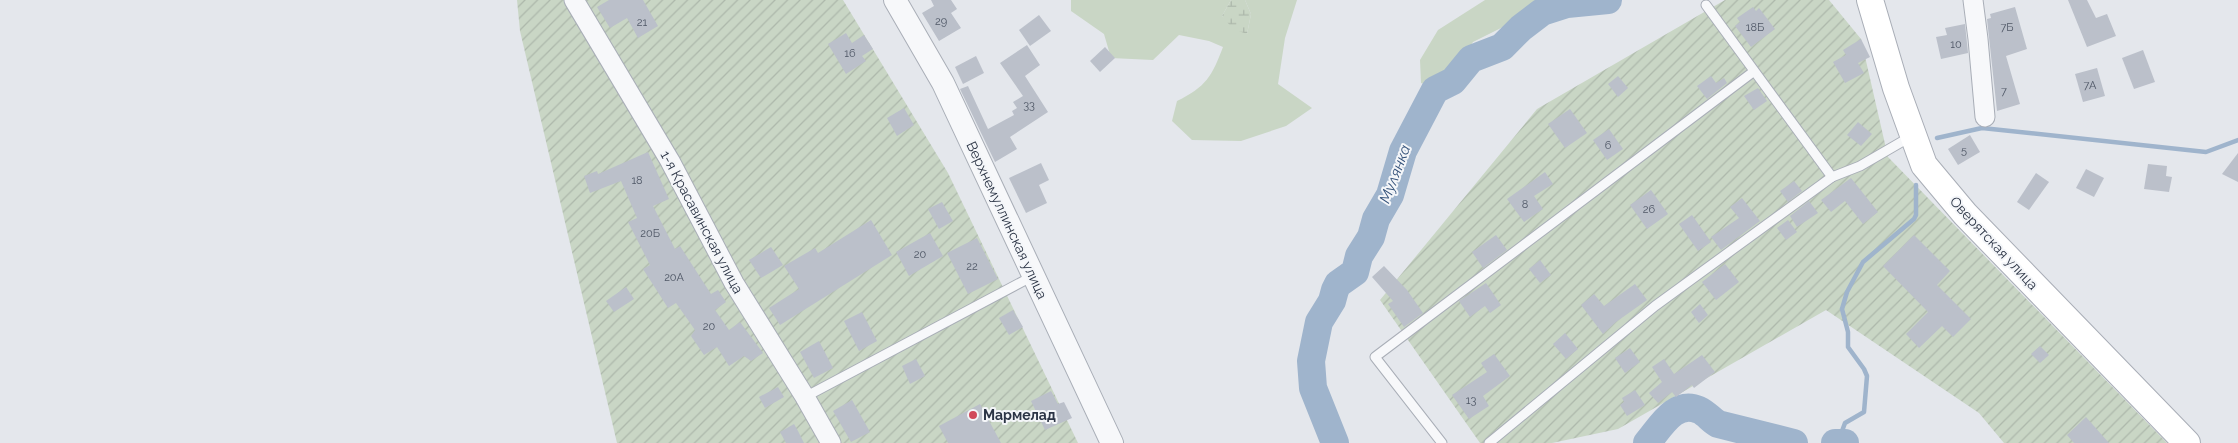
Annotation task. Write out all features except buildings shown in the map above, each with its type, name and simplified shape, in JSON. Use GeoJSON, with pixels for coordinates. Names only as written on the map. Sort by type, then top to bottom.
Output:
{"type":"FeatureCollection","features":[{"type":"Feature","properties":{"kind":"main road","name":"Оверятская улица"},"geometry":{"type":"LineString","coordinates":[[1870,0],[1896,88],[1924,165],[1965,214],[2187,443]]}},
{"type":"Feature","properties":{"kind":"street","name":"1-я Красавинская улица"},"geometry":{"type":"LineString","coordinates":[[574,0],[670,161],[734,283],[805,398],[830,443]]}},
{"type":"Feature","properties":{"kind":"street","name":"Верхнемуллинская улица"},"geometry":{"type":"LineString","coordinates":[[895,0],[943,83],[1112,443]]}},
{"type":"Feature","properties":{"kind":"street"},"geometry":{"type":"LineString","coordinates":[[1972,0],[1978,39],[1985,117]]}},
{"type":"Feature","properties":{"kind":"lane"},"geometry":{"type":"LineString","coordinates":[[1706,5],[1753,72],[1832,177]]}},
{"type":"Feature","properties":{"kind":"lane"},"geometry":{"type":"LineString","coordinates":[[1442,443],[1375,357],[1753,72]]}},
{"type":"Feature","properties":{"kind":"lane"},"geometry":{"type":"LineString","coordinates":[[1489,443],[1656,306],[1832,177],[1860,166],[1914,136]]}},
{"type":"Feature","properties":{"kind":"lane"},"geometry":{"type":"LineString","coordinates":[[805,398],[1034,276]]}},
{"type":"Feature","properties":{"kind":"green space"},"geometry":{"type":"Polygon","coordinates":[[[517,0],[843,0],[948,173],[1078,443],[617,443],[520,31],[517,0]]]}},
{"type":"Feature","properties":{"kind":"green space"},"geometry":{"type":"Polygon","coordinates":[[[1071,0],[1231,0],[1222,16],[1247,34],[1251,14],[1245,0],[1297,0],[1285,38],[1278,84],[1312,108],[1286,126],[1241,141],[1192,140],[1172,121],[1177,101],[1195,91],[1207,80],[1223,47],[1209,41],[1179,35],[1153,60],[1111,58],[1104,34],[1071,11],[1071,0]]]}},
{"type":"Feature","properties":{"kind":"green space"},"geometry":{"type":"Polygon","coordinates":[[[1231,0],[1245,0],[1251,14],[1247,34],[1233,29],[1222,16],[1231,0]]]}},
{"type":"Feature","properties":{"kind":"green space"},"geometry":{"type":"Polygon","coordinates":[[[1485,0],[1551,0],[1539,5],[1523,17],[1473,42],[1448,78],[1440,84],[1430,86],[1421,83],[1420,60],[1438,30],[1485,0]]]}},
{"type":"Feature","properties":{"kind":"green space"},"geometry":{"type":"Polygon","coordinates":[[[1725,0],[1829,0],[1861,39],[1888,157],[2167,443],[2004,443],[1979,413],[1826,310],[1618,429],[1552,443],[1480,443],[1380,300],[1537,109],[1725,0]]]}},
{"type":"Feature","properties":{"kind":"waterway","name":"Мулянка"},"geometry":{"type":"LineString","coordinates":[[1335,443],[1313,388],[1311,361],[1319,322],[1332,301],[1338,284],[1355,272],[1359,256],[1371,237],[1376,219],[1390,195],[1403,151],[1435,90],[1453,81],[1471,59],[1502,47],[1521,28],[1542,12],[1567,4],[1608,0]]}},
{"type":"Feature","properties":{"kind":"waterway"},"geometry":{"type":"LineString","coordinates":[[1937,138],[1982,128],[2206,152],[2238,140]]}},
{"type":"Feature","properties":{"kind":"waterway"},"geometry":{"type":"LineString","coordinates":[[1838,442],[1845,423],[1864,412],[1867,376],[1848,347],[1848,332],[1842,309],[1847,292],[1863,262],[1914,219],[1916,215],[1916,185]]}},
{"type":"Feature","properties":{"kind":"waterway","name":"Мулянка"},"geometry":{"type":"LineString","coordinates":[[1647,443],[1669,417],[1683,408],[1702,411],[1718,424],[1794,443]]}},
{"type":"Feature","properties":{"kind":"waterway","name":"Мулянка"},"geometry":{"type":"LineString","coordinates":[[1835,443],[1845,443]]}},
{"type":"Feature","properties":{"kind":"place","name":"Мармелад"},"geometry":{"type":"Point","coordinates":[973,415]}}]}
